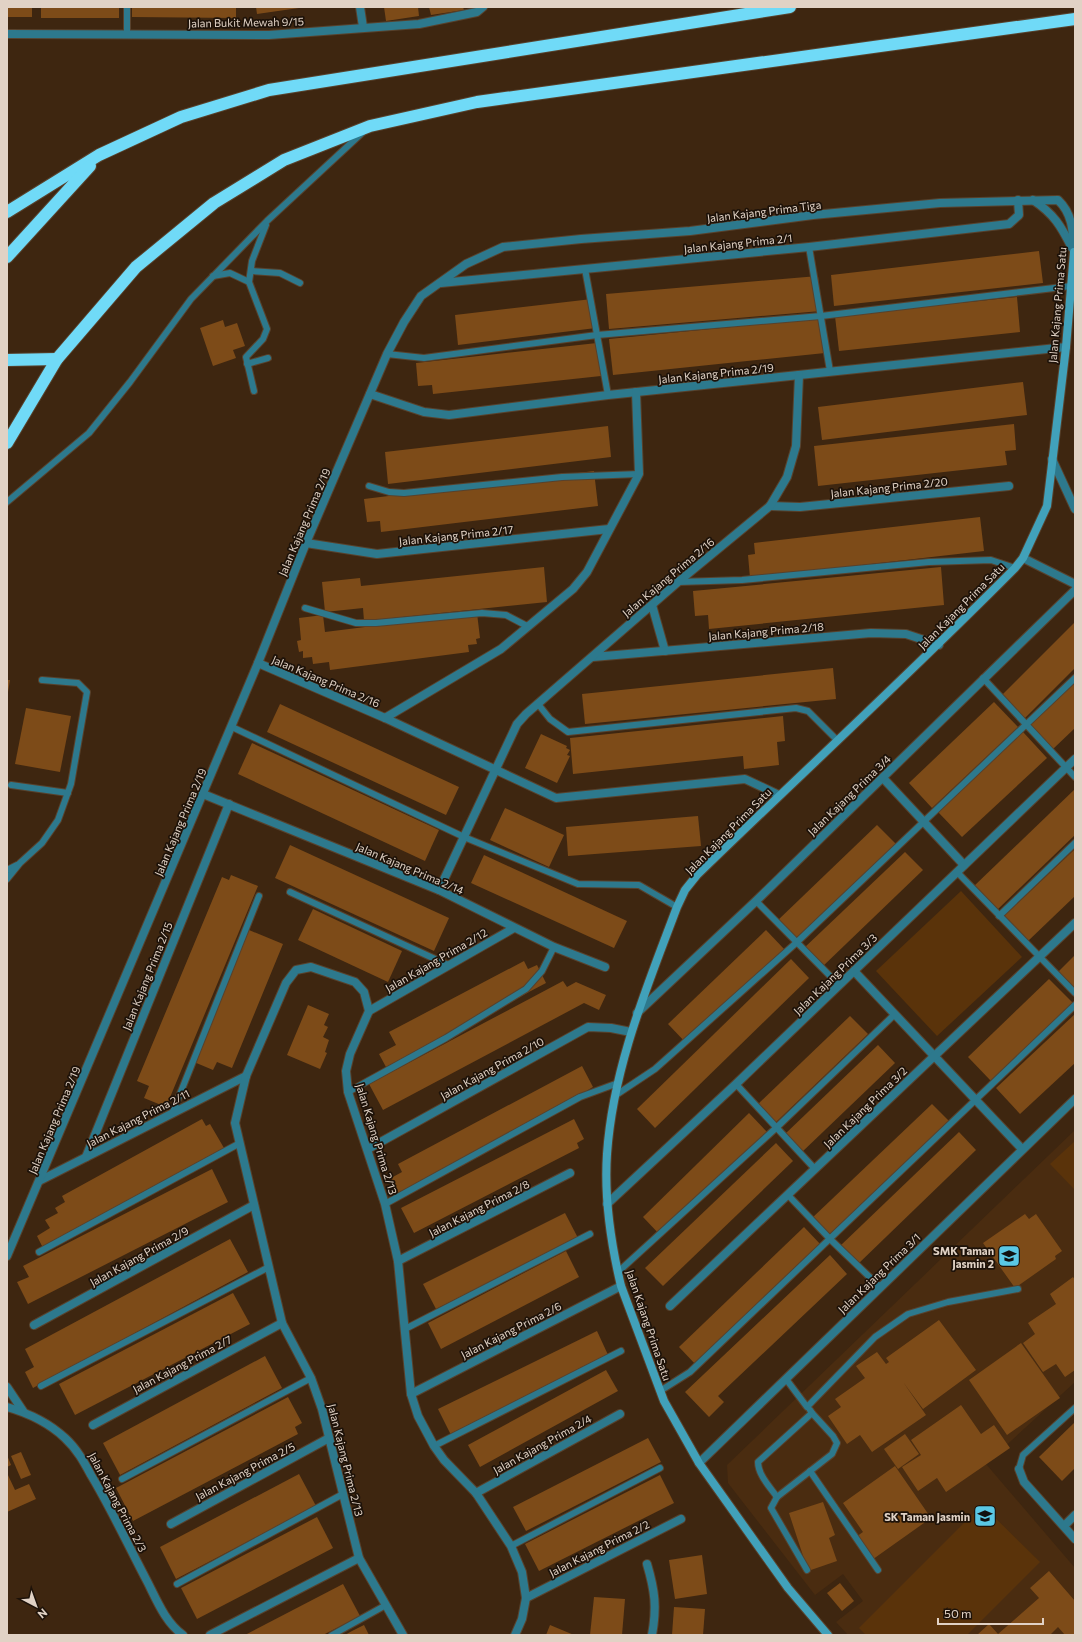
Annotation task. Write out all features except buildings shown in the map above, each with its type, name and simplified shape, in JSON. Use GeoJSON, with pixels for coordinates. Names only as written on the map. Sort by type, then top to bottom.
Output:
{"type":"FeatureCollection","features":[{"type":"Feature","properties":{"kind":"highway"},"geometry":{"type":"LineString","coordinates":[[7,212],[100,155],[180,117],[269,90],[790,7]]}},
{"type":"Feature","properties":{"kind":"highway"},"geometry":{"type":"LineString","coordinates":[[7,443],[57,358],[136,266],[214,203],[284,160],[370,126],[477,102],[1075,19]]}},
{"type":"Feature","properties":{"kind":"highway"},"geometry":{"type":"LineString","coordinates":[[7,257],[100,155]]}},
{"type":"Feature","properties":{"kind":"highway"},"geometry":{"type":"LineString","coordinates":[[7,360],[57,358]]}},
{"type":"Feature","properties":{"kind":"street"},"geometry":{"type":"LineString","coordinates":[[360,7],[363,27]]}},
{"type":"Feature","properties":{"kind":"street","name":"Jalan Bukit Mewah 9/15"},"geometry":{"type":"LineString","coordinates":[[7,34],[269,35],[363,27],[383,28],[433,22],[477,12],[483,7]]}},
{"type":"Feature","properties":{"kind":"street","name":"Jalan Kajang Prima 2/1"},"geometry":{"type":"LineString","coordinates":[[440,283],[809,247],[1009,224],[1019,215],[1018,200]]}},
{"type":"Feature","properties":{"kind":"street"},"geometry":{"type":"LineString","coordinates":[[1033,200],[1049,211],[1058,222],[1074,252]]}},
{"type":"Feature","properties":{"kind":"street","name":"Jalan Kajang Prima Tiga"},"geometry":{"type":"LineString","coordinates":[[440,283],[466,264],[503,247],[581,239],[690,231],[813,215],[932,204],[1033,200]]}},
{"type":"Feature","properties":{"kind":"street","name":"Jalan Kajang Prima Satu"},"geometry":{"type":"LineString","coordinates":[[828,1635],[788,1588],[699,1463],[660,1391],[621,1286],[607,1204],[607,1154],[618,1083],[636,1014],[685,890],[697,875],[779,795],[939,645],[1015,568],[1022,558],[1047,506],[1066,347],[1074,252],[1072,224],[1065,207],[1058,200],[1033,200]]}},
{"type":"Feature","properties":{"kind":"street","name":"Jalan Kajang Prima 2/19"},"geometry":{"type":"LineString","coordinates":[[7,1256],[41,1180],[232,727],[306,543],[387,354],[404,322],[422,296],[440,283]]}},
{"type":"Feature","properties":{"kind":"street","name":"Jalan Kajang Prima 2/19"},"geometry":{"type":"LineString","coordinates":[[370,394],[424,412],[449,414],[608,395],[1066,347]]}},
{"type":"Feature","properties":{"kind":"street","name":"Jalan Kajang Prima 2/16"},"geometry":{"type":"LineString","coordinates":[[439,890],[517,724],[678,582],[770,506],[787,477],[796,446],[800,375]]}},
{"type":"Feature","properties":{"kind":"street"},"geometry":{"type":"LineString","coordinates":[[636,392],[639,474]]}},
{"type":"Feature","properties":{"kind":"street"},"geometry":{"type":"LineString","coordinates":[[1052,459],[1075,510]]}},
{"type":"Feature","properties":{"kind":"street","name":"Jalan Kajang Prima 2/16"},"geometry":{"type":"LineString","coordinates":[[385,718],[501,649],[573,589],[587,572],[639,474]]}},
{"type":"Feature","properties":{"kind":"street","name":"Jalan Kajang Prima 2/20"},"geometry":{"type":"LineString","coordinates":[[770,506],[800,507],[1009,486]]}},
{"type":"Feature","properties":{"kind":"street","name":"Jalan Kajang Prima 2/17"},"geometry":{"type":"LineString","coordinates":[[306,543],[377,554],[609,529]]}},
{"type":"Feature","properties":{"kind":"street"},"geometry":{"type":"LineString","coordinates":[[1022,558],[1075,584]]}},
{"type":"Feature","properties":{"kind":"street","name":"Jalan Kajang Prima 3/4"},"geometry":{"type":"LineString","coordinates":[[636,1014],[756,901],[883,778],[983,678],[1075,590]]}},
{"type":"Feature","properties":{"kind":"street"},"geometry":{"type":"LineString","coordinates":[[652,605],[664,651]]}},
{"type":"Feature","properties":{"kind":"street","name":"Jalan Kajang Prima 2/18"},"geometry":{"type":"LineString","coordinates":[[593,657],[872,633],[906,634],[939,645]]}},
{"type":"Feature","properties":{"kind":"street","name":"Jalan Kajang Prima 2/16"},"geometry":{"type":"LineString","coordinates":[[258,664],[385,718],[556,798],[745,779],[779,795]]}},
{"type":"Feature","properties":{"kind":"street","name":"Jalan Kajang Prima 3/3"},"geometry":{"type":"LineString","coordinates":[[607,1204],[736,1084],[1075,758]]}},
{"type":"Feature","properties":{"kind":"street"},"geometry":{"type":"LineString","coordinates":[[883,778],[964,865]]}},
{"type":"Feature","properties":{"kind":"street","name":"Jalan Kajang Prima 2/14"},"geometry":{"type":"LineString","coordinates":[[203,794],[439,890],[554,947],[605,967]]}},
{"type":"Feature","properties":{"kind":"street","name":"Jalan Kajang Prima 2/15"},"geometry":{"type":"LineString","coordinates":[[86,1157],[229,804]]}},
{"type":"Feature","properties":{"kind":"street","name":"Jalan Kajang Prima 3/2"},"geometry":{"type":"LineString","coordinates":[[670,1306],[1075,923]]}},
{"type":"Feature","properties":{"kind":"street","name":"Jalan Kajang Prima 2/12"},"geometry":{"type":"LineString","coordinates":[[369,1011],[514,928]]}},
{"type":"Feature","properties":{"kind":"street","name":"Jalan Kajang Prima 2/13"},"geometry":{"type":"LineString","coordinates":[[403,1635],[359,1558],[322,1409],[311,1378],[282,1323],[267,1268],[235,1123],[246,1076],[286,984],[296,970],[311,967],[355,982],[364,992],[369,1011],[350,1054],[346,1071],[348,1092],[385,1204],[398,1261],[411,1394],[418,1416],[434,1446],[444,1460],[476,1493],[511,1546],[522,1572],[526,1598],[522,1619],[515,1635]]}},
{"type":"Feature","properties":{"kind":"street"},"geometry":{"type":"LineString","coordinates":[[854,971],[1022,1149]]}},
{"type":"Feature","properties":{"kind":"street","name":"Jalan Kajang Prima 2/10"},"geometry":{"type":"LineString","coordinates":[[368,1149],[588,1027],[612,1028],[631,1032]]}},
{"type":"Feature","properties":{"kind":"street","name":"Jalan Kajang Prima 2/11"},"geometry":{"type":"LineString","coordinates":[[41,1180],[246,1076]]}},
{"type":"Feature","properties":{"kind":"street","name":"Jalan Kajang Prima 3/1"},"geometry":{"type":"LineString","coordinates":[[699,1463],[1075,1099]]}},
{"type":"Feature","properties":{"kind":"street","name":"Jalan Kajang Prima 2/8"},"geometry":{"type":"LineString","coordinates":[[398,1261],[570,1173]]}},
{"type":"Feature","properties":{"kind":"street","name":"Jalan Kajang Prima 2/9"},"geometry":{"type":"LineString","coordinates":[[34,1325],[254,1205]]}},
{"type":"Feature","properties":{"kind":"street","name":"Jalan Kajang Prima 2/6"},"geometry":{"type":"LineString","coordinates":[[411,1394],[621,1286]]}},
{"type":"Feature","properties":{"kind":"street","name":"Jalan Kajang Prima 2/7"},"geometry":{"type":"LineString","coordinates":[[93,1425],[282,1323]]}},
{"type":"Feature","properties":{"kind":"street"},"geometry":{"type":"LineString","coordinates":[[7,1387],[23,1411]]}},
{"type":"Feature","properties":{"kind":"street","name":"Jalan Kajang Prima 2/3"},"geometry":{"type":"LineString","coordinates":[[7,1407],[23,1411],[45,1422],[65,1438],[77,1451],[100,1489],[162,1609],[174,1629],[183,1635]]}},
{"type":"Feature","properties":{"kind":"street","name":"Jalan Kajang Prima 2/4"},"geometry":{"type":"LineString","coordinates":[[476,1493],[620,1414]]}},
{"type":"Feature","properties":{"kind":"street","name":"Jalan Kajang Prima 2/5"},"geometry":{"type":"LineString","coordinates":[[171,1524],[329,1438]]}},
{"type":"Feature","properties":{"kind":"street"},"geometry":{"type":"LineString","coordinates":[[1019,1469],[1024,1482],[1075,1539]]}},
{"type":"Feature","properties":{"kind":"street"},"geometry":{"type":"LineString","coordinates":[[1064,1526],[1075,1516]]}},
{"type":"Feature","properties":{"kind":"street","name":"Jalan Kajang Prima 2/2"},"geometry":{"type":"LineString","coordinates":[[526,1598],[681,1518]]}},
{"type":"Feature","properties":{"kind":"street"},"geometry":{"type":"LineString","coordinates":[[210,1635],[359,1558]]}},
{"type":"Feature","properties":{"kind":"street"},"geometry":{"type":"LineString","coordinates":[[647,1564],[655,1588],[655,1617],[652,1635]]}},
{"type":"Feature","properties":{"kind":"lane"},"geometry":{"type":"LineString","coordinates":[[127,7],[127,35]]}},
{"type":"Feature","properties":{"kind":"lane"},"geometry":{"type":"LineString","coordinates":[[7,502],[89,433],[130,382],[191,299],[267,221],[370,126]]}},
{"type":"Feature","properties":{"kind":"lane"},"geometry":{"type":"LineString","coordinates":[[254,391],[246,357],[263,339],[267,328],[249,282],[255,249],[267,221]]}},
{"type":"Feature","properties":{"kind":"lane"},"geometry":{"type":"LineString","coordinates":[[809,247],[830,371]]}},
{"type":"Feature","properties":{"kind":"lane"},"geometry":{"type":"LineString","coordinates":[[586,269],[608,395]]}},
{"type":"Feature","properties":{"kind":"lane"},"geometry":{"type":"LineString","coordinates":[[251,271],[280,273],[300,283]]}},
{"type":"Feature","properties":{"kind":"lane"},"geometry":{"type":"LineString","coordinates":[[213,276],[230,273],[249,282]]}},
{"type":"Feature","properties":{"kind":"lane"},"geometry":{"type":"LineString","coordinates":[[387,354],[424,358],[597,335],[821,316],[1071,286]]}},
{"type":"Feature","properties":{"kind":"lane"},"geometry":{"type":"LineString","coordinates":[[247,364],[268,358]]}},
{"type":"Feature","properties":{"kind":"lane"},"geometry":{"type":"LineString","coordinates":[[369,486],[389,492],[404,493],[562,476],[639,474]]}},
{"type":"Feature","properties":{"kind":"lane"},"geometry":{"type":"LineString","coordinates":[[678,582],[742,580],[929,562],[991,560],[1015,568]]}},
{"type":"Feature","properties":{"kind":"lane"},"geometry":{"type":"LineString","coordinates":[[305,608],[356,623],[376,624],[482,613],[506,615],[527,626]]}},
{"type":"Feature","properties":{"kind":"lane"},"geometry":{"type":"LineString","coordinates":[[983,678],[1025,725],[1075,777]]}},
{"type":"Feature","properties":{"kind":"lane"},"geometry":{"type":"LineString","coordinates":[[616,1095],[655,1069],[796,943],[1075,678]]}},
{"type":"Feature","properties":{"kind":"lane"},"geometry":{"type":"LineString","coordinates":[[7,879],[20,863],[42,843],[54,826],[68,793],[87,692],[78,683],[42,680]]}},
{"type":"Feature","properties":{"kind":"lane"},"geometry":{"type":"LineString","coordinates":[[538,704],[550,719],[568,732],[796,708],[808,711],[838,741]]}},
{"type":"Feature","properties":{"kind":"lane"},"geometry":{"type":"LineString","coordinates":[[232,727],[464,837],[578,884],[639,884],[677,907]]}},
{"type":"Feature","properties":{"kind":"lane"},"geometry":{"type":"LineString","coordinates":[[11,785],[68,793]]}},
{"type":"Feature","properties":{"kind":"lane"},"geometry":{"type":"LineString","coordinates":[[999,916],[1075,842]]}},
{"type":"Feature","properties":{"kind":"lane"},"geometry":{"type":"LineString","coordinates":[[7,870],[20,863]]}},
{"type":"Feature","properties":{"kind":"lane"},"geometry":{"type":"LineString","coordinates":[[957,872],[1075,993]]}},
{"type":"Feature","properties":{"kind":"lane"},"geometry":{"type":"LineString","coordinates":[[290,892],[448,965]]}},
{"type":"Feature","properties":{"kind":"lane"},"geometry":{"type":"LineString","coordinates":[[172,1114],[260,896]]}},
{"type":"Feature","properties":{"kind":"lane"},"geometry":{"type":"LineString","coordinates":[[756,901],[839,985]]}},
{"type":"Feature","properties":{"kind":"lane"},"geometry":{"type":"LineString","coordinates":[[348,1092],[446,1038],[526,989],[542,971],[554,947]]}},
{"type":"Feature","properties":{"kind":"lane"},"geometry":{"type":"LineString","coordinates":[[660,1391],[690,1372],[1075,1005]]}},
{"type":"Feature","properties":{"kind":"lane"},"geometry":{"type":"LineString","coordinates":[[618,1272],[776,1128],[895,1014]]}},
{"type":"Feature","properties":{"kind":"lane"},"geometry":{"type":"LineString","coordinates":[[385,1204],[580,1097],[618,1083]]}},
{"type":"Feature","properties":{"kind":"lane"},"geometry":{"type":"LineString","coordinates":[[736,1084],[816,1169]]}},
{"type":"Feature","properties":{"kind":"lane"},"geometry":{"type":"LineString","coordinates":[[39,1252],[240,1143]]}},
{"type":"Feature","properties":{"kind":"lane"},"geometry":{"type":"LineString","coordinates":[[788,1195],[830,1240],[880,1287]]}},
{"type":"Feature","properties":{"kind":"lane"},"geometry":{"type":"LineString","coordinates":[[405,1329],[590,1234]]}},
{"type":"Feature","properties":{"kind":"lane"},"geometry":{"type":"LineString","coordinates":[[41,1386],[267,1268]]}},
{"type":"Feature","properties":{"kind":"lane"},"geometry":{"type":"LineString","coordinates":[[807,1408],[875,1337],[908,1314],[948,1302],[1018,1289]]}},
{"type":"Feature","properties":{"kind":"lane"},"geometry":{"type":"LineString","coordinates":[[434,1446],[621,1351]]}},
{"type":"Feature","properties":{"kind":"lane"},"geometry":{"type":"LineString","coordinates":[[122,1479],[311,1378]]}},
{"type":"Feature","properties":{"kind":"lane"},"geometry":{"type":"LineString","coordinates":[[786,1378],[807,1408],[833,1436],[837,1443],[832,1454],[777,1497],[771,1508],[807,1570]]}},
{"type":"Feature","properties":{"kind":"lane"},"geometry":{"type":"LineString","coordinates":[[1019,1469],[1023,1455],[1075,1408]]}},
{"type":"Feature","properties":{"kind":"lane"},"geometry":{"type":"LineString","coordinates":[[777,1497],[761,1475],[758,1468],[758,1462],[812,1413]]}},
{"type":"Feature","properties":{"kind":"lane"},"geometry":{"type":"LineString","coordinates":[[511,1546],[660,1468]]}},
{"type":"Feature","properties":{"kind":"lane"},"geometry":{"type":"LineString","coordinates":[[810,1471],[878,1570]]}},
{"type":"Feature","properties":{"kind":"lane"},"geometry":{"type":"LineString","coordinates":[[177,1584],[343,1494]]}},
{"type":"Feature","properties":{"kind":"lane"},"geometry":{"type":"LineString","coordinates":[[332,1635],[386,1606]]}},
{"type":"Feature","properties":{"kind":"shaded area"},"geometry":{"type":"Polygon","coordinates":[[[961,891],[1022,957],[937,1036],[876,971],[961,891]]]}},
{"type":"Feature","properties":{"kind":"shaded area","name":"SMK Taman Jasmin 2"},"geometry":{"type":"Polygon","coordinates":[[[1075,1130],[1075,1382],[986,1464],[1075,1568],[1075,1635],[848,1635],[836,1622],[863,1601],[843,1574],[815,1595],[728,1483],[727,1465],[1075,1130]]]}},
{"type":"Feature","properties":{"kind":"shaded area"},"geometry":{"type":"Polygon","coordinates":[[[1075,1141],[1075,1190],[1050,1164],[1075,1141]]]}},
{"type":"Feature","properties":{"kind":"shaded area"},"geometry":{"type":"Polygon","coordinates":[[[982,1505],[1040,1562],[967,1635],[866,1635],[859,1628],[982,1505]]]}},
{"type":"Feature","properties":{"kind":"place","name":"SMK Taman Jasmin 2"},"geometry":{"type":"Point","coordinates":[1009,1256]}},
{"type":"Feature","properties":{"kind":"place","name":"SK Taman Jasmin"},"geometry":{"type":"Point","coordinates":[985,1516]}}]}
